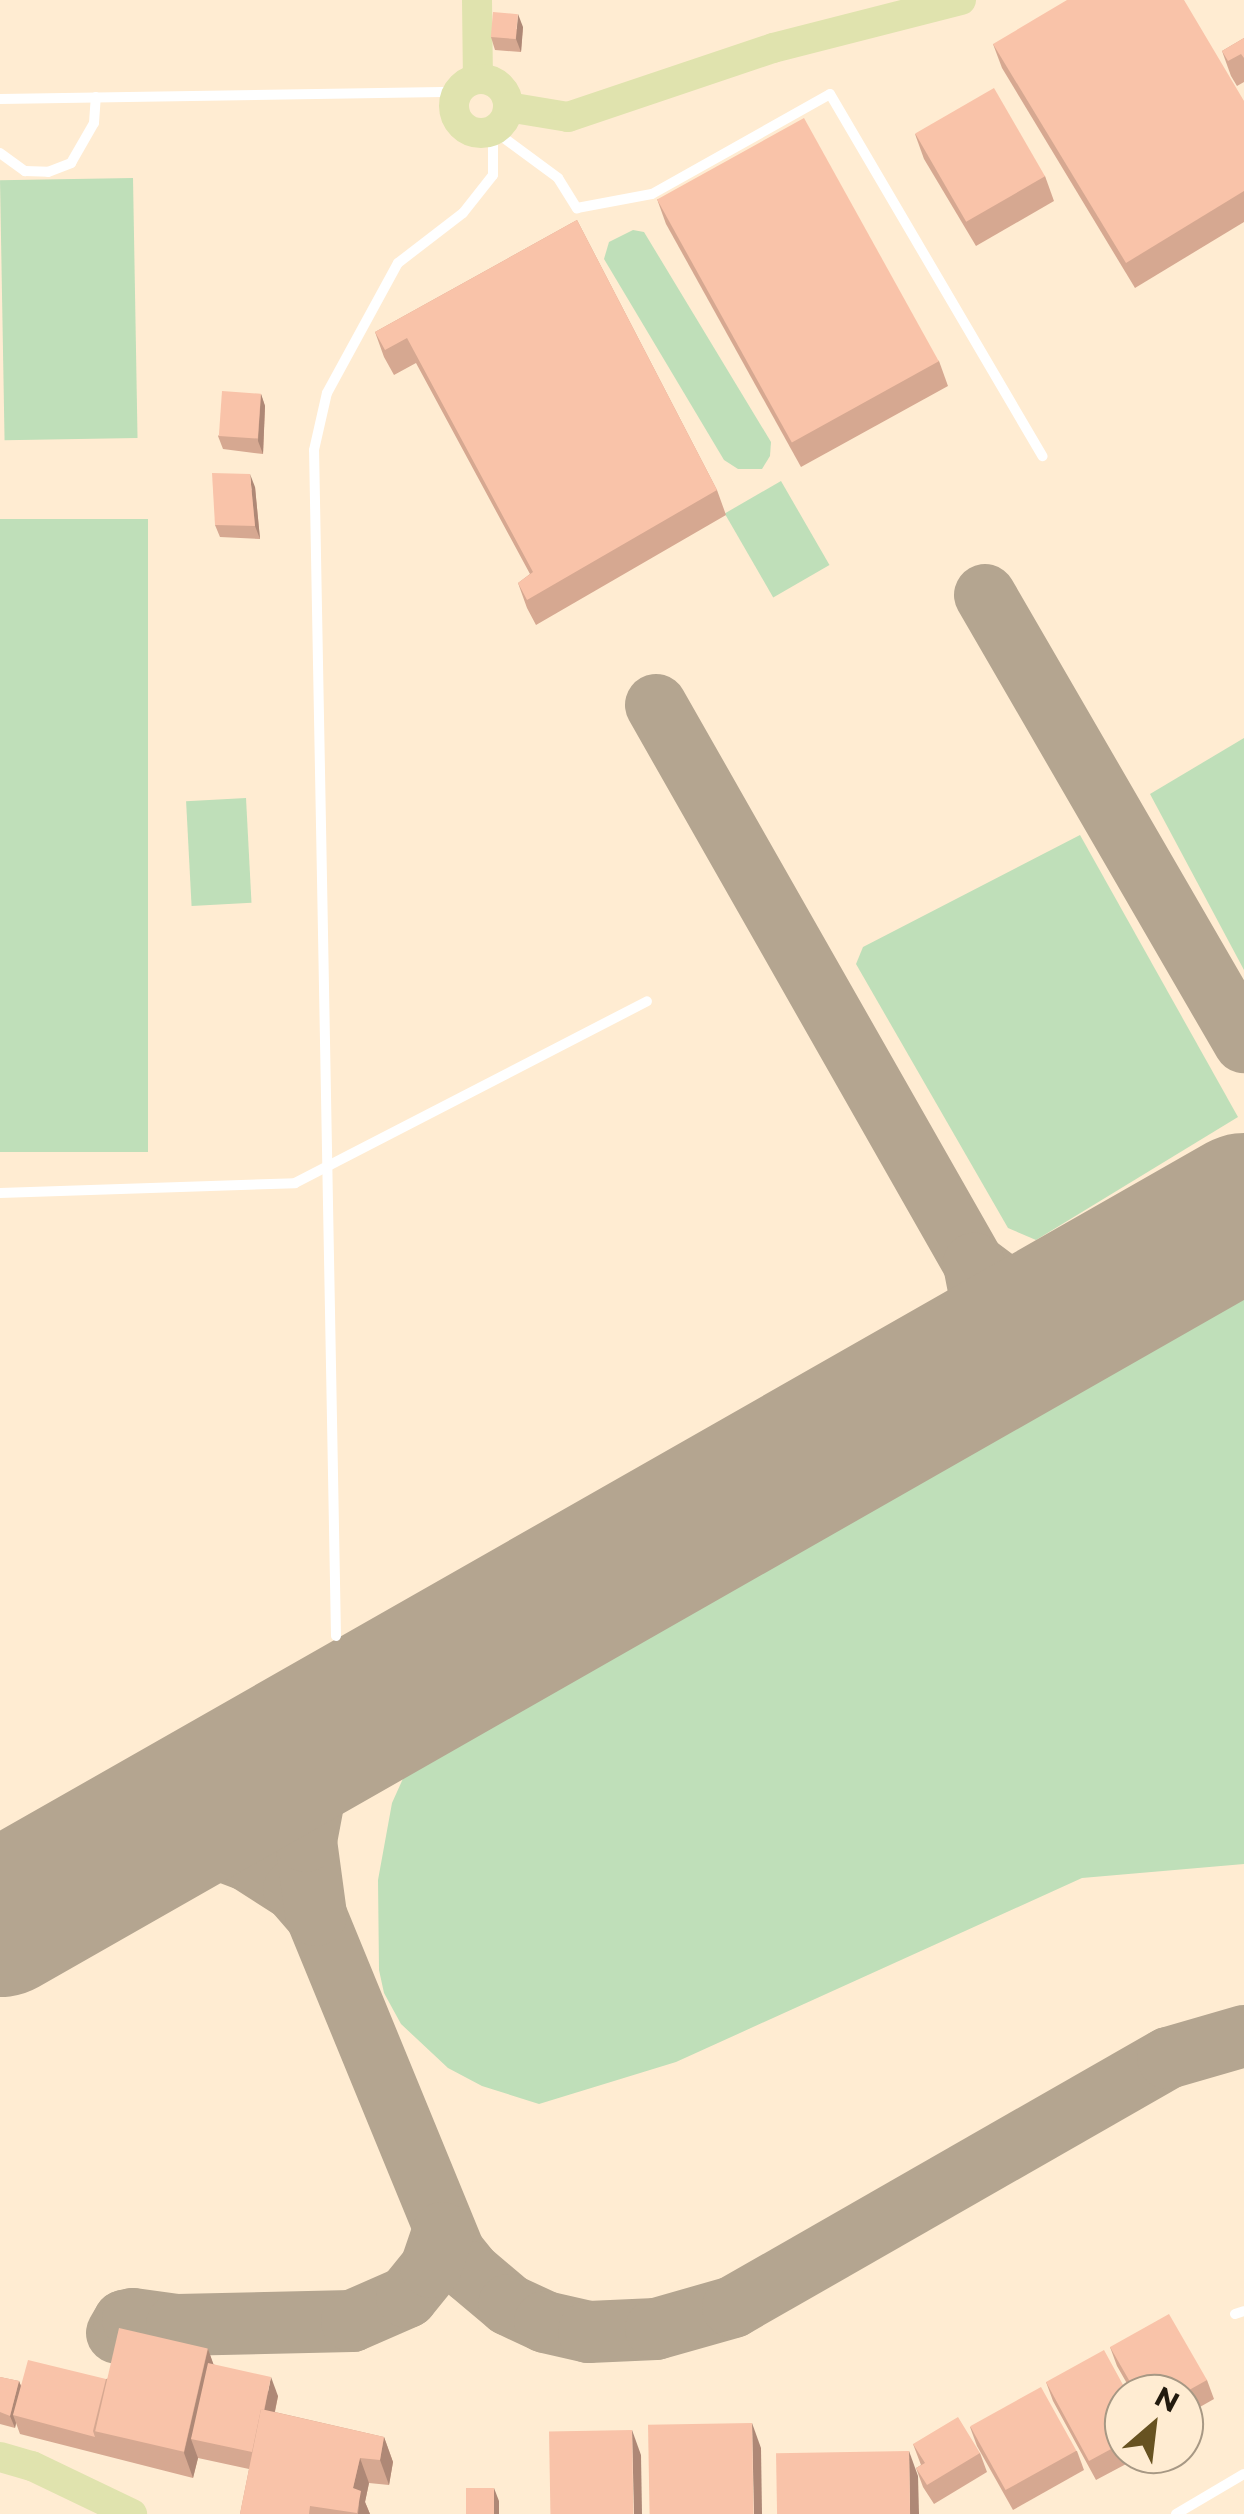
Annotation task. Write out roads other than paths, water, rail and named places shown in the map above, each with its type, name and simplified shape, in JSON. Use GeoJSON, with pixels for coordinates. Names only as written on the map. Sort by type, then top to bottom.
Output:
{"type":"FeatureCollection","features":[{"type":"Feature","properties":{"kind":"main road"},"geometry":{"type":"LineString","coordinates":[[476,0],[468,86],[455,110],[465,127],[501,118],[568,117],[773,48],[961,0]]}},
{"type":"Feature","properties":{"kind":"main road"},"geometry":{"type":"LineString","coordinates":[[468,86],[502,89],[501,118]]}},
{"type":"Feature","properties":{"kind":"main road"},"geometry":{"type":"LineString","coordinates":[[0,2458],[32,2466],[132,2514]]}},
{"type":"Feature","properties":{"kind":"lane"},"geometry":{"type":"LineString","coordinates":[[0,98],[468,86]]}},
{"type":"Feature","properties":{"kind":"lane"},"geometry":{"type":"LineString","coordinates":[[501,118],[558,178],[577,208],[652,194],[830,94],[1042,456]]}},
{"type":"Feature","properties":{"kind":"lane"},"geometry":{"type":"LineString","coordinates":[[0,153],[26,171],[48,172],[71,163],[94,123],[96,98]]}},
{"type":"Feature","properties":{"kind":"lane"},"geometry":{"type":"LineString","coordinates":[[336,1636],[324,1166],[314,450],[327,393],[398,263],[463,213],[493,175],[501,118]]}},
{"type":"Feature","properties":{"kind":"lane"},"geometry":{"type":"LineString","coordinates":[[0,1193],[294,1183],[648,1001]]}},
{"type":"Feature","properties":{"kind":"lane"},"geometry":{"type":"LineString","coordinates":[[1176,2514],[1244,2474]]}}]}
